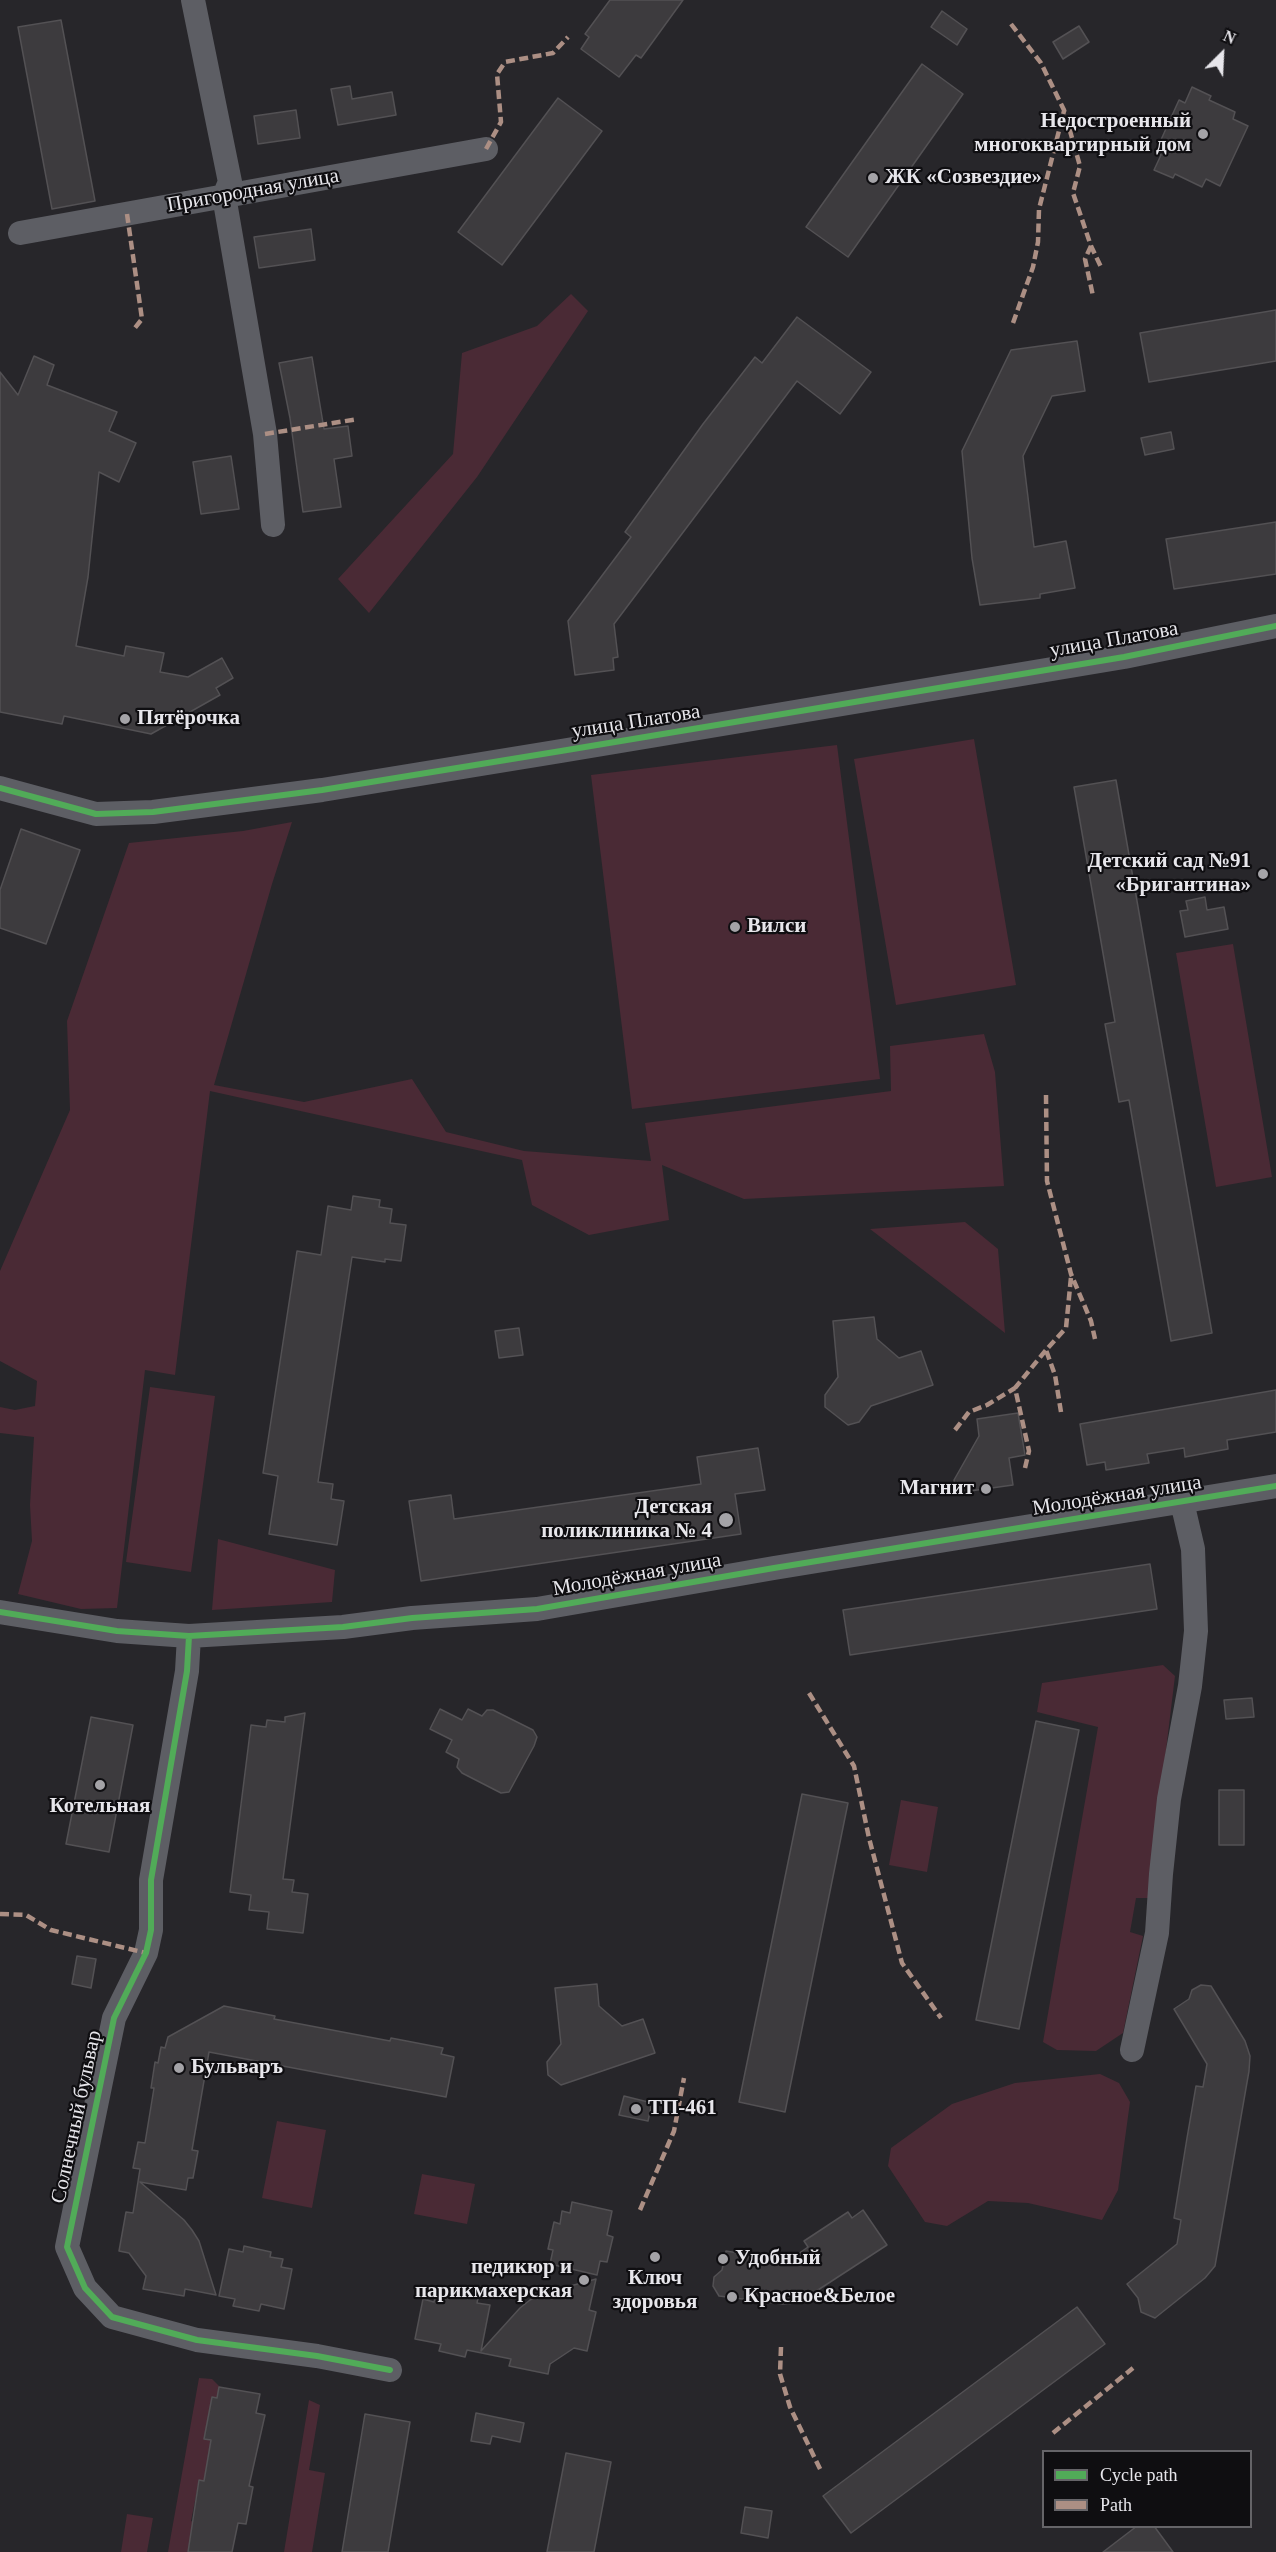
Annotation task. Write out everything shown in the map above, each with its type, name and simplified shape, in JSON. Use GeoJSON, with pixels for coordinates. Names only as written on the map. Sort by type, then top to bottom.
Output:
{"type":"FeatureCollection","features":[{"type":"Feature","properties":{"kind":"street"},"geometry":{"type":"LineString","coordinates":[[193,0],[230,182],[224,196],[265,434],[273,525]]}},
{"type":"Feature","properties":{"kind":"street","name":"Пригородная улица"},"geometry":{"type":"LineString","coordinates":[[20,233],[486,149]]}},
{"type":"Feature","properties":{"kind":"street","name":"улица Платова"},"geometry":{"type":"LineString","coordinates":[[0,788],[96,814],[153,812],[322,790],[550,753],[1124,657],[1276,626]]}},
{"type":"Feature","properties":{"kind":"street","name":"Молодёжная улица"},"geometry":{"type":"LineString","coordinates":[[0,1612],[117,1631],[189,1636],[343,1627],[412,1618],[537,1609],[1276,1486]]}},
{"type":"Feature","properties":{"kind":"street"},"geometry":{"type":"LineString","coordinates":[[1132,2050],[1157,1933],[1169,1799],[1191,1686],[1196,1631],[1193,1549],[1182,1502]]}},
{"type":"Feature","properties":{"kind":"street","name":"Солнечный бульвар"},"geometry":{"type":"LineString","coordinates":[[189,1636],[187,1671],[151,1880],[151,1930],[146,1953],[114,2018],[67,2247],[85,2288],[112,2317],[197,2340],[317,2356],[390,2370]]}},
{"type":"Feature","properties":{"kind":"shaded area"},"geometry":{"type":"Polygon","coordinates":[[[571,294],[588,311],[477,477],[369,613],[338,579],[453,454],[462,353],[537,326],[571,294]]]}},
{"type":"Feature","properties":{"kind":"shaded area"},"geometry":{"type":"Polygon","coordinates":[[[974,739],[1016,985],[896,1005],[854,759],[974,739]]]}},
{"type":"Feature","properties":{"kind":"shaded area","name":"Вилси"},"geometry":{"type":"Polygon","coordinates":[[[837,745],[880,1079],[632,1109],[591,775],[837,745]]]}},
{"type":"Feature","properties":{"kind":"shaded area"},"geometry":{"type":"Polygon","coordinates":[[[292,822],[214,1085],[304,1102],[412,1079],[446,1132],[524,1151],[651,1161],[645,1123],[891,1091],[890,1046],[984,1034],[995,1072],[1004,1186],[744,1199],[662,1165],[669,1220],[589,1235],[532,1205],[522,1160],[210,1091],[175,1375],[145,1370],[117,1608],[81,1609],[18,1594],[32,1541],[30,1505],[34,1437],[0,1433],[0,1407],[15,1410],[35,1406],[37,1381],[0,1361],[0,1271],[70,1110],[67,1021],[129,843],[243,831],[292,822]]]}},
{"type":"Feature","properties":{"kind":"shaded area"},"geometry":{"type":"Polygon","coordinates":[[[1233,944],[1272,1177],[1216,1187],[1176,953],[1233,944]]]}},
{"type":"Feature","properties":{"kind":"shaded area"},"geometry":{"type":"Polygon","coordinates":[[[965,1222],[998,1249],[1005,1333],[870,1229],[965,1222]]]}},
{"type":"Feature","properties":{"kind":"shaded area"},"geometry":{"type":"Polygon","coordinates":[[[150,1387],[215,1396],[191,1572],[126,1562],[150,1387]]]}},
{"type":"Feature","properties":{"kind":"shaded area"},"geometry":{"type":"Polygon","coordinates":[[[218,1539],[335,1570],[332,1602],[212,1610],[218,1539]]]}},
{"type":"Feature","properties":{"kind":"shaded area"},"geometry":{"type":"Polygon","coordinates":[[[1163,1665],[1175,1676],[1148,1898],[1136,1898],[1130,1932],[1143,1936],[1123,2033],[1096,2051],[1057,2050],[1043,2042],[1098,1727],[1037,1712],[1042,1683],[1163,1665]]]}},
{"type":"Feature","properties":{"kind":"shaded area"},"geometry":{"type":"Polygon","coordinates":[[[901,1800],[938,1807],[927,1872],[889,1865],[901,1800]]]}},
{"type":"Feature","properties":{"kind":"shaded area"},"geometry":{"type":"Polygon","coordinates":[[[1100,2074],[1119,2083],[1130,2102],[1118,2190],[1102,2220],[1028,2203],[988,2201],[947,2226],[925,2222],[888,2166],[891,2148],[952,2104],[1015,2083],[1100,2074]]]}},
{"type":"Feature","properties":{"kind":"shaded area"},"geometry":{"type":"Polygon","coordinates":[[[277,2121],[326,2130],[312,2208],[262,2198],[277,2121]]]}},
{"type":"Feature","properties":{"kind":"shaded area"},"geometry":{"type":"Polygon","coordinates":[[[422,2174],[475,2184],[467,2224],[414,2214],[422,2174]]]}},
{"type":"Feature","properties":{"kind":"shaded area"},"geometry":{"type":"Polygon","coordinates":[[[199,2378],[212,2379],[220,2387],[217,2398],[212,2397],[205,2439],[211,2440],[204,2481],[199,2481],[191,2521],[197,2523],[188,2552],[168,2552],[199,2378]]]}},
{"type":"Feature","properties":{"kind":"shaded area"},"geometry":{"type":"Polygon","coordinates":[[[309,2400],[320,2405],[309,2470],[325,2473],[312,2552],[284,2552],[309,2400]]]}},
{"type":"Feature","properties":{"kind":"shaded area"},"geometry":{"type":"Polygon","coordinates":[[[127,2514],[153,2518],[147,2552],[121,2552],[127,2514]]]}},
{"type":"Feature","properties":{"kind":"building"},"geometry":{"type":"Polygon","coordinates":[[[610,0],[683,0],[641,58],[636,55],[619,77],[581,49],[589,37],[585,34],[610,0]]]}},
{"type":"Feature","properties":{"kind":"building"},"geometry":{"type":"Polygon","coordinates":[[[942,11],[967,29],[957,45],[931,27],[942,11]]]}},
{"type":"Feature","properties":{"kind":"building"},"geometry":{"type":"Polygon","coordinates":[[[61,20],[95,201],[52,209],[18,27],[61,20]]]}},
{"type":"Feature","properties":{"kind":"building"},"geometry":{"type":"Polygon","coordinates":[[[1079,26],[1089,42],[1063,59],[1053,42],[1079,26]]]}},
{"type":"Feature","properties":{"kind":"building","name":"ЖК «Созвездие»"},"geometry":{"type":"Polygon","coordinates":[[[922,64],[963,94],[848,257],[806,227],[922,64]]]}},
{"type":"Feature","properties":{"kind":"building"},"geometry":{"type":"Polygon","coordinates":[[[350,86],[352,99],[392,92],[396,115],[338,125],[331,89],[350,86]]]}},
{"type":"Feature","properties":{"kind":"building","name":"Недостроенный многоквартирный дом"},"geometry":{"type":"Polygon","coordinates":[[[1192,87],[1211,96],[1209,100],[1235,112],[1233,119],[1248,126],[1220,186],[1206,179],[1202,187],[1175,174],[1173,178],[1154,170],[1161,155],[1155,153],[1179,100],[1185,103],[1192,87]]]}},
{"type":"Feature","properties":{"kind":"building"},"geometry":{"type":"Polygon","coordinates":[[[558,98],[602,131],[502,265],[458,232],[558,98]]]}},
{"type":"Feature","properties":{"kind":"building"},"geometry":{"type":"Polygon","coordinates":[[[296,110],[300,138],[258,144],[254,116],[296,110]]]}},
{"type":"Feature","properties":{"kind":"building"},"geometry":{"type":"Polygon","coordinates":[[[311,229],[315,260],[259,268],[254,237],[311,229]]]}},
{"type":"Feature","properties":{"kind":"building"},"geometry":{"type":"Polygon","coordinates":[[[1276,310],[1276,361],[1149,382],[1140,333],[1276,310]]]}},
{"type":"Feature","properties":{"kind":"building"},"geometry":{"type":"Polygon","coordinates":[[[797,317],[871,372],[840,414],[797,381],[614,624],[618,657],[613,658],[614,670],[575,675],[568,621],[631,537],[625,532],[703,424],[755,357],[762,363],[797,317]]]}},
{"type":"Feature","properties":{"kind":"building"},"geometry":{"type":"Polygon","coordinates":[[[1077,341],[1085,391],[1052,396],[1023,456],[1034,547],[1066,541],[1075,588],[1040,594],[1040,598],[980,605],[972,558],[962,451],[1011,350],[1077,341]]]}},
{"type":"Feature","properties":{"kind":"building"},"geometry":{"type":"Polygon","coordinates":[[[34,356],[54,365],[47,385],[117,412],[109,431],[136,443],[119,482],[99,472],[88,577],[76,646],[124,656],[126,646],[164,653],[160,672],[188,677],[222,658],[233,678],[216,688],[220,695],[151,734],[64,716],[62,724],[0,712],[0,372],[18,395],[34,356]]]}},
{"type":"Feature","properties":{"kind":"building"},"geometry":{"type":"Polygon","coordinates":[[[312,357],[324,429],[348,426],[352,456],[334,459],[341,507],[303,512],[290,418],[279,363],[312,357]]]}},
{"type":"Feature","properties":{"kind":"building"},"geometry":{"type":"Polygon","coordinates":[[[1171,432],[1174,449],[1145,455],[1141,438],[1171,432]]]}},
{"type":"Feature","properties":{"kind":"building"},"geometry":{"type":"Polygon","coordinates":[[[231,456],[239,509],[201,514],[193,462],[231,456]]]}},
{"type":"Feature","properties":{"kind":"building"},"geometry":{"type":"Polygon","coordinates":[[[1276,522],[1276,574],[1174,589],[1166,539],[1276,522]]]}},
{"type":"Feature","properties":{"kind":"building"},"geometry":{"type":"Polygon","coordinates":[[[1116,780],[1212,1333],[1171,1341],[1129,1100],[1119,1102],[1105,1024],[1115,1022],[1074,787],[1116,780]]]}},
{"type":"Feature","properties":{"kind":"building"},"geometry":{"type":"Polygon","coordinates":[[[21,829],[80,850],[46,944],[0,928],[0,890],[21,829]]]}},
{"type":"Feature","properties":{"kind":"building"},"geometry":{"type":"Polygon","coordinates":[[[1205,897],[1207,910],[1224,907],[1228,929],[1185,937],[1180,911],[1188,910],[1186,901],[1205,897]]]}},
{"type":"Feature","properties":{"kind":"building"},"geometry":{"type":"Polygon","coordinates":[[[353,1196],[380,1200],[379,1207],[392,1209],[390,1223],[406,1225],[401,1261],[385,1259],[385,1262],[352,1257],[318,1482],[333,1484],[331,1499],[344,1501],[337,1545],[269,1534],[278,1476],[263,1473],[297,1251],[321,1255],[328,1206],[351,1210],[353,1196]]]}},
{"type":"Feature","properties":{"kind":"building"},"geometry":{"type":"Polygon","coordinates":[[[874,1317],[877,1339],[899,1358],[921,1351],[933,1385],[871,1406],[859,1422],[848,1425],[825,1407],[825,1395],[838,1377],[833,1321],[874,1317]]]}},
{"type":"Feature","properties":{"kind":"building"},"geometry":{"type":"Polygon","coordinates":[[[519,1328],[523,1355],[499,1358],[495,1331],[519,1328]]]}},
{"type":"Feature","properties":{"kind":"building"},"geometry":{"type":"Polygon","coordinates":[[[1276,1390],[1276,1432],[1227,1440],[1228,1449],[1185,1457],[1184,1448],[1147,1454],[1149,1463],[1106,1470],[1105,1462],[1087,1465],[1080,1424],[1276,1390]]]}},
{"type":"Feature","properties":{"kind":"building"},"geometry":{"type":"Polygon","coordinates":[[[1018,1413],[1025,1455],[1009,1458],[1013,1485],[956,1493],[954,1480],[979,1436],[977,1419],[1018,1413]]]}},
{"type":"Feature","properties":{"kind":"building"},"geometry":{"type":"Polygon","coordinates":[[[758,1448],[765,1490],[735,1494],[741,1534],[421,1581],[409,1501],[451,1495],[454,1519],[701,1484],[697,1457],[758,1448]]]}},
{"type":"Feature","properties":{"kind":"building"},"geometry":{"type":"Polygon","coordinates":[[[1150,1564],[1157,1609],[850,1655],[843,1610],[1150,1564]]]}},
{"type":"Feature","properties":{"kind":"building"},"geometry":{"type":"Polygon","coordinates":[[[1252,1698],[1254,1717],[1226,1719],[1224,1700],[1252,1698]]]}},
{"type":"Feature","properties":{"kind":"building"},"geometry":{"type":"Polygon","coordinates":[[[440,1709],[462,1720],[468,1709],[482,1716],[487,1710],[493,1710],[533,1730],[537,1737],[534,1746],[509,1792],[501,1793],[462,1773],[457,1767],[459,1759],[446,1752],[452,1740],[430,1729],[440,1709]]]}},
{"type":"Feature","properties":{"kind":"building"},"geometry":{"type":"Polygon","coordinates":[[[305,1713],[283,1879],[294,1880],[292,1892],[308,1894],[303,1933],[267,1929],[269,1912],[249,1910],[251,1895],[230,1892],[251,1725],[266,1727],[267,1720],[285,1722],[285,1717],[305,1713]]]}},
{"type":"Feature","properties":{"kind":"building","name":"Котельная"},"geometry":{"type":"Polygon","coordinates":[[[91,1717],[133,1725],[109,1852],[66,1844],[91,1717]]]}},
{"type":"Feature","properties":{"kind":"building"},"geometry":{"type":"Polygon","coordinates":[[[1036,1721],[1079,1730],[1019,2029],[976,2020],[1036,1721]]]}},
{"type":"Feature","properties":{"kind":"building"},"geometry":{"type":"Polygon","coordinates":[[[1219,1790],[1244,1790],[1244,1845],[1219,1845],[1219,1790]]]}},
{"type":"Feature","properties":{"kind":"building"},"geometry":{"type":"Polygon","coordinates":[[[802,1794],[848,1803],[785,2112],[739,2102],[802,1794]]]}},
{"type":"Feature","properties":{"kind":"building"},"geometry":{"type":"Polygon","coordinates":[[[77,1956],[96,1959],[91,1988],[72,1984],[77,1956]]]}},
{"type":"Feature","properties":{"kind":"building"},"geometry":{"type":"Polygon","coordinates":[[[597,1984],[599,2006],[622,2026],[643,2019],[655,2053],[561,2085],[548,2075],[547,2062],[561,2044],[555,1988],[597,1984]]]}},
{"type":"Feature","properties":{"kind":"building"},"geometry":{"type":"Polygon","coordinates":[[[1201,1985],[1211,1986],[1245,2041],[1250,2056],[1249,2071],[1215,2266],[1205,2278],[1155,2318],[1141,2312],[1138,2298],[1127,2284],[1177,2244],[1181,2220],[1174,2218],[1187,2138],[1196,2086],[1203,2087],[1207,2064],[1174,2009],[1189,1999],[1192,1990],[1201,1985]]]}},
{"type":"Feature","properties":{"kind":"building"},"geometry":{"type":"Polygon","coordinates":[[[224,2006],[275,2016],[274,2019],[390,2041],[391,2038],[443,2048],[441,2054],[454,2057],[446,2097],[209,2052],[192,2150],[198,2151],[193,2178],[188,2178],[186,2190],[140,2182],[184,2220],[192,2230],[199,2241],[216,2295],[185,2289],[184,2296],[143,2289],[146,2276],[129,2253],[119,2251],[126,2212],[133,2213],[140,2169],[133,2168],[138,2142],[145,2143],[154,2088],[151,2088],[155,2062],[158,2063],[161,2047],[165,2048],[168,2037],[224,2006]]]}},
{"type":"Feature","properties":{"kind":"building","name":"ТП-461"},"geometry":{"type":"Polygon","coordinates":[[[624,2096],[652,2103],[648,2121],[619,2115],[624,2096]]]}},
{"type":"Feature","properties":{"kind":"building"},"geometry":{"type":"Polygon","coordinates":[[[572,2202],[612,2211],[607,2235],[613,2237],[607,2262],[600,2261],[597,2275],[550,2264],[553,2250],[548,2249],[554,2222],[560,2224],[562,2211],[570,2213],[572,2202]]]}},
{"type":"Feature","properties":{"kind":"building"},"geometry":{"type":"Polygon","coordinates":[[[863,2210],[887,2245],[798,2303],[782,2304],[719,2296],[713,2286],[714,2277],[722,2270],[726,2251],[788,2261],[808,2247],[804,2241],[848,2212],[852,2218],[863,2210]]]}},
{"type":"Feature","properties":{"kind":"building"},"geometry":{"type":"Polygon","coordinates":[[[244,2246],[271,2252],[270,2257],[283,2259],[281,2267],[292,2269],[284,2309],[261,2304],[259,2311],[233,2306],[235,2299],[219,2296],[229,2249],[243,2252],[244,2246]]]}},
{"type":"Feature","properties":{"kind":"building"},"geometry":{"type":"Polygon","coordinates":[[[596,2279],[589,2310],[596,2312],[587,2351],[574,2348],[550,2364],[548,2374],[509,2366],[511,2359],[467,2350],[465,2357],[439,2351],[441,2344],[415,2339],[423,2299],[434,2302],[436,2294],[450,2297],[451,2292],[478,2298],[477,2303],[490,2305],[481,2351],[530,2300],[541,2294],[596,2279]]]}},
{"type":"Feature","properties":{"kind":"building"},"geometry":{"type":"Polygon","coordinates":[[[1077,2307],[1105,2344],[851,2533],[823,2496],[1077,2307]]]}},
{"type":"Feature","properties":{"kind":"building"},"geometry":{"type":"Polygon","coordinates":[[[219,2387],[260,2394],[256,2413],[265,2415],[249,2486],[253,2487],[246,2524],[238,2523],[232,2552],[188,2552],[199,2480],[204,2481],[211,2440],[204,2439],[212,2397],[217,2398],[219,2387]]]}},
{"type":"Feature","properties":{"kind":"building"},"geometry":{"type":"Polygon","coordinates":[[[476,2413],[524,2423],[520,2442],[492,2436],[490,2444],[471,2441],[476,2413]]]}},
{"type":"Feature","properties":{"kind":"building"},"geometry":{"type":"Polygon","coordinates":[[[365,2414],[410,2422],[388,2552],[342,2552],[365,2414]]]}},
{"type":"Feature","properties":{"kind":"building"},"geometry":{"type":"Polygon","coordinates":[[[566,2453],[611,2462],[594,2552],[547,2552],[566,2453]]]}},
{"type":"Feature","properties":{"kind":"building"},"geometry":{"type":"Polygon","coordinates":[[[745,2507],[772,2511],[768,2538],[741,2533],[745,2507]]]}},
{"type":"Feature","properties":{"kind":"building"},"geometry":{"type":"Polygon","coordinates":[[[1134,2528],[1155,2528],[1173,2552],[1103,2552],[1134,2528]]]}},
{"type":"Feature","properties":{"kind":"marked path"},"geometry":{"type":"LineString","coordinates":[[1011,24],[1041,63],[1064,110],[1080,166],[1073,193],[1091,246],[1101,267]]}},
{"type":"Feature","properties":{"kind":"marked path"},"geometry":{"type":"LineString","coordinates":[[486,149],[501,122],[497,74],[505,62],[553,53],[568,37]]}},
{"type":"Feature","properties":{"kind":"marked path"},"geometry":{"type":"LineString","coordinates":[[1013,323],[1033,267],[1038,242],[1039,209],[1064,111]]}},
{"type":"Feature","properties":{"kind":"marked path"},"geometry":{"type":"LineString","coordinates":[[127,214],[142,319],[134,329]]}},
{"type":"Feature","properties":{"kind":"marked path"},"geometry":{"type":"LineString","coordinates":[[1091,246],[1085,259],[1093,296]]}},
{"type":"Feature","properties":{"kind":"marked path"},"geometry":{"type":"LineString","coordinates":[[265,434],[358,419]]}},
{"type":"Feature","properties":{"kind":"marked path"},"geometry":{"type":"LineString","coordinates":[[1046,1095],[1047,1181],[1071,1274],[1091,1321],[1095,1339]]}},
{"type":"Feature","properties":{"kind":"marked path"},"geometry":{"type":"LineString","coordinates":[[1061,1412],[1055,1375],[1046,1350],[1066,1328],[1071,1277]]}},
{"type":"Feature","properties":{"kind":"marked path"},"geometry":{"type":"LineString","coordinates":[[1025,1468],[1029,1451],[1015,1388],[1046,1350]]}},
{"type":"Feature","properties":{"kind":"marked path"},"geometry":{"type":"LineString","coordinates":[[955,1430],[969,1412],[987,1405],[1015,1388]]}},
{"type":"Feature","properties":{"kind":"marked path"},"geometry":{"type":"LineString","coordinates":[[809,1693],[854,1766],[869,1838],[902,1963],[941,2018]]}},
{"type":"Feature","properties":{"kind":"marked path"},"geometry":{"type":"LineString","coordinates":[[0,1914],[26,1915],[51,1930],[146,1953]]}},
{"type":"Feature","properties":{"kind":"marked path"},"geometry":{"type":"LineString","coordinates":[[640,2210],[674,2131],[684,2078]]}},
{"type":"Feature","properties":{"kind":"marked path"},"geometry":{"type":"LineString","coordinates":[[781,2347],[780,2374],[790,2407],[821,2471]]}},
{"type":"Feature","properties":{"kind":"marked path"},"geometry":{"type":"LineString","coordinates":[[1053,2433],[1133,2368]]}},
{"type":"Feature","properties":{"kind":"cycle path"},"geometry":{"type":"LineString","coordinates":[[0,788],[96,814],[153,812],[322,790],[561,751],[1124,657],[1276,626]]}},
{"type":"Feature","properties":{"kind":"cycle path"},"geometry":{"type":"LineString","coordinates":[[0,1612],[117,1631],[189,1636],[343,1627],[412,1618],[537,1609],[1276,1486]]}},
{"type":"Feature","properties":{"kind":"cycle path"},"geometry":{"type":"LineString","coordinates":[[189,1636],[187,1671],[151,1880],[151,1930],[146,1953],[114,2018],[67,2247],[85,2288],[112,2317],[197,2340],[317,2356],[390,2370]]}},
{"type":"Feature","properties":{"kind":"place","name":"Недостроенный многоквартирный дом"},"geometry":{"type":"Point","coordinates":[1203,134]}},
{"type":"Feature","properties":{"kind":"place","name":"ЖК «Созвездие»"},"geometry":{"type":"Point","coordinates":[873,178]}},
{"type":"Feature","properties":{"kind":"place","name":"Пятёрочка"},"geometry":{"type":"Point","coordinates":[125,719]}},
{"type":"Feature","properties":{"kind":"place","name":"Детский сад №91 «Бригантина»"},"geometry":{"type":"Point","coordinates":[1263,874]}},
{"type":"Feature","properties":{"kind":"place","name":"Вилси"},"geometry":{"type":"Point","coordinates":[735,927]}},
{"type":"Feature","properties":{"kind":"place","name":"Магнит"},"geometry":{"type":"Point","coordinates":[986,1489]}},
{"type":"Feature","properties":{"kind":"place","name":"Детская поликлиника № 4"},"geometry":{"type":"Point","coordinates":[726,1520]}},
{"type":"Feature","properties":{"kind":"place","name":"Котельная"},"geometry":{"type":"Point","coordinates":[100,1785]}},
{"type":"Feature","properties":{"kind":"place","name":"Бульваръ"},"geometry":{"type":"Point","coordinates":[179,2068]}},
{"type":"Feature","properties":{"kind":"place","name":"ТП-461"},"geometry":{"type":"Point","coordinates":[636,2109]}},
{"type":"Feature","properties":{"kind":"place","name":"Ключ здоровья"},"geometry":{"type":"Point","coordinates":[655,2257]}},
{"type":"Feature","properties":{"kind":"place","name":"Удобный"},"geometry":{"type":"Point","coordinates":[723,2259]}},
{"type":"Feature","properties":{"kind":"place","name":"педикюр и парикмахерская"},"geometry":{"type":"Point","coordinates":[584,2280]}},
{"type":"Feature","properties":{"kind":"place","name":"Красное&Белое"},"geometry":{"type":"Point","coordinates":[732,2297]}}]}
